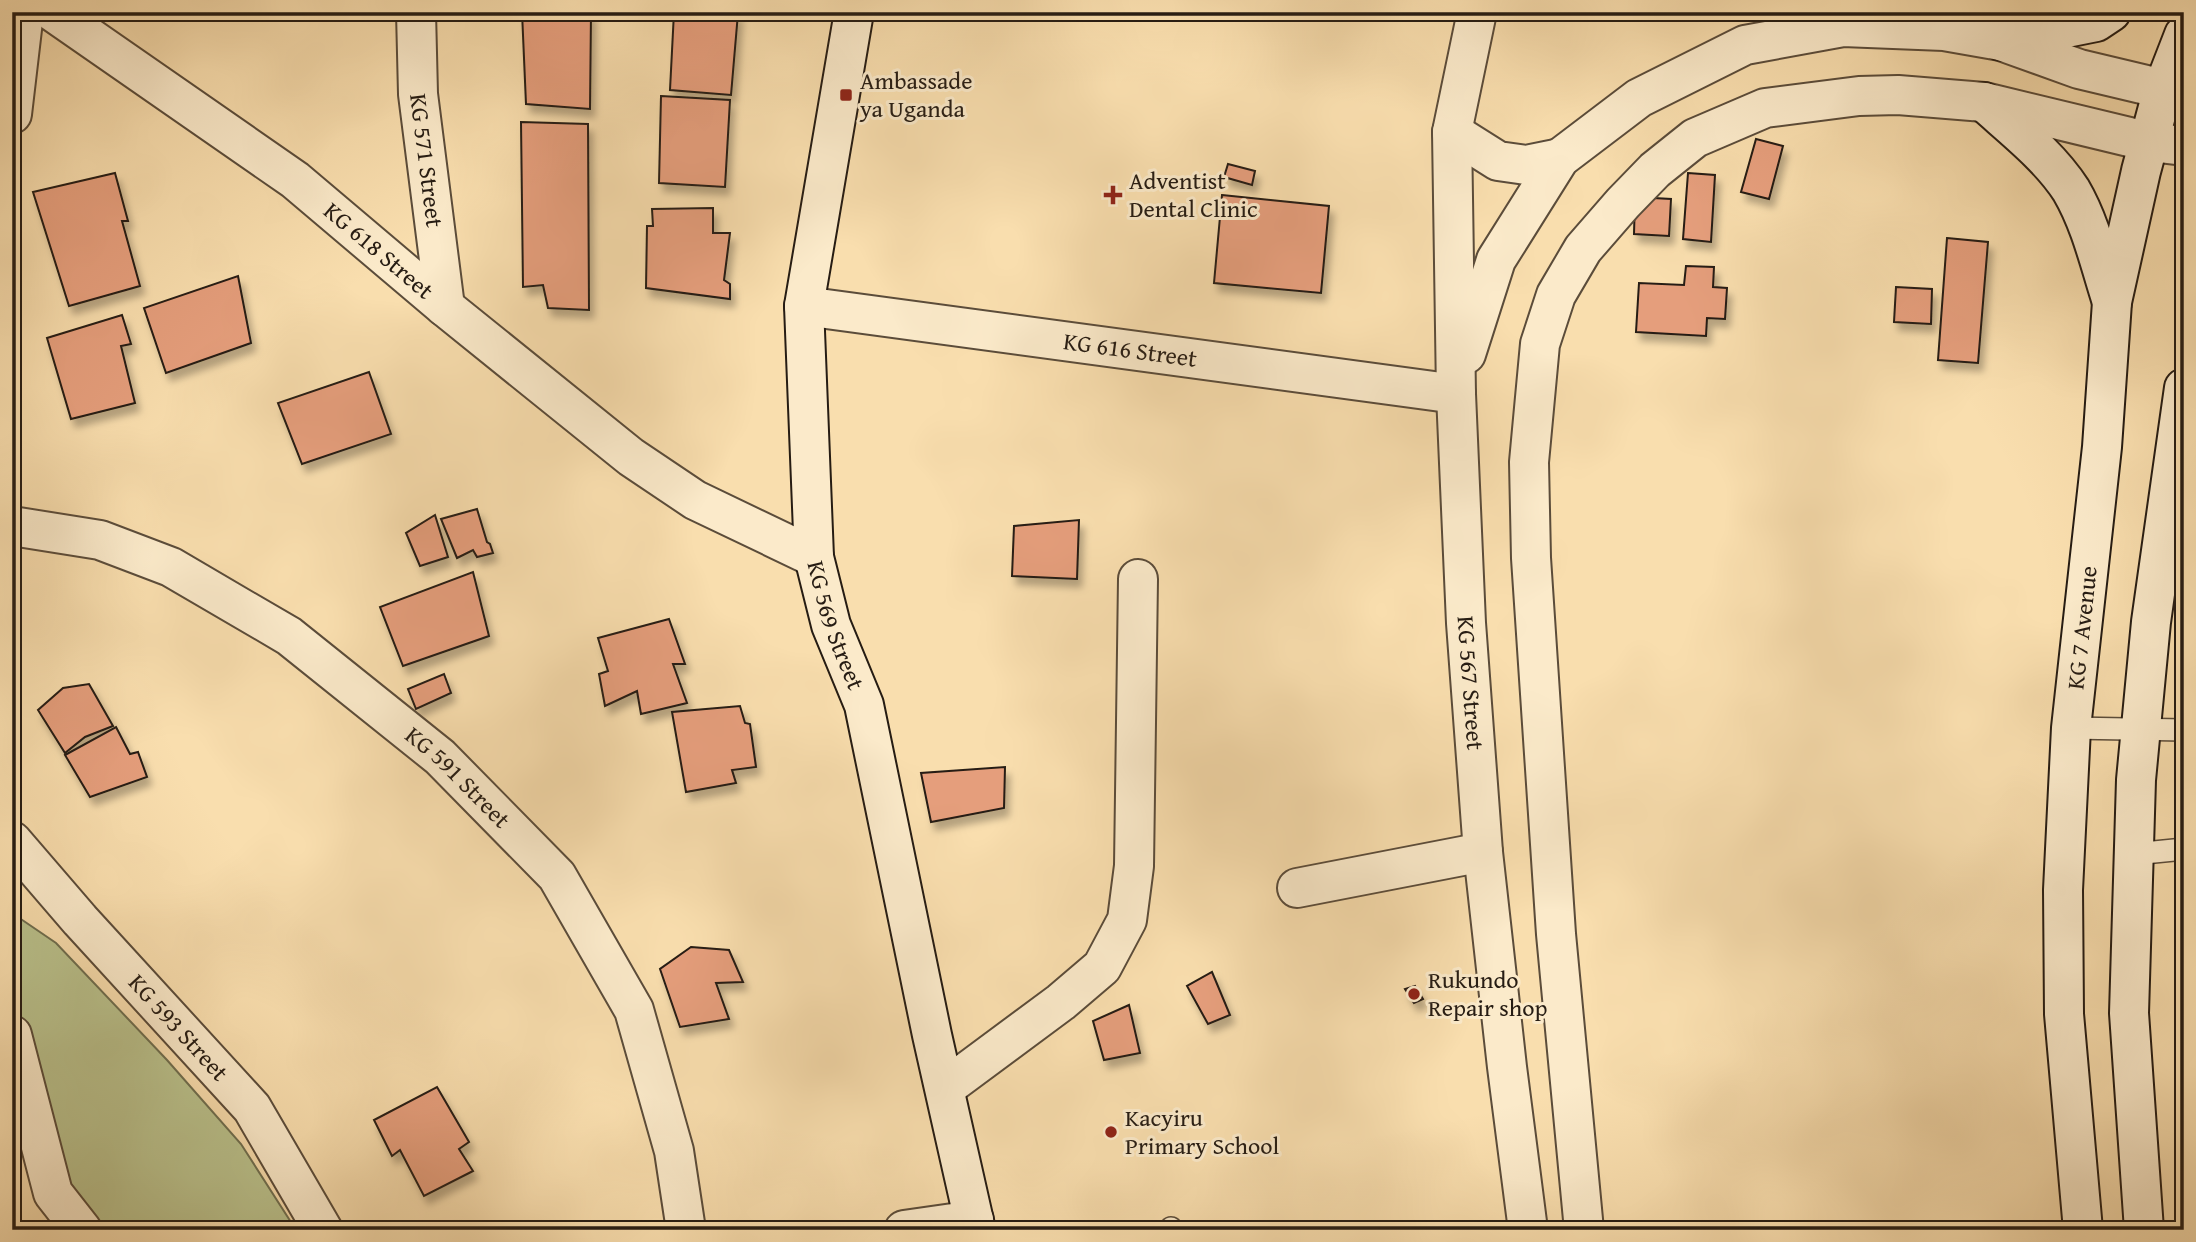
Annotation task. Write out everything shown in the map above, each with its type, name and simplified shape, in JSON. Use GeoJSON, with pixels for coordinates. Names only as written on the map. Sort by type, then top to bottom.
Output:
{"type":"FeatureCollection","features":[{"type":"Feature","properties":{"kind":"street"},"geometry":{"type":"LineString","coordinates":[[12,114],[24,12]]}},
{"type":"Feature","properties":{"kind":"street","name":"KG 618 Street"},"geometry":{"type":"LineString","coordinates":[[53,12],[295,180],[445,307],[631,457],[695,500],[814,557]]}},
{"type":"Feature","properties":{"kind":"street","name":"KG 571 Street"},"geometry":{"type":"LineString","coordinates":[[416,12],[418,94],[445,307]]}},
{"type":"Feature","properties":{"kind":"street","name":"KG 569 Street"},"geometry":{"type":"LineString","coordinates":[[854,12],[804,306],[814,557],[831,625],[864,705],[975,1225]]}},
{"type":"Feature","properties":{"kind":"street","name":"KG 567 Street"},"geometry":{"type":"LineString","coordinates":[[1477,12],[1452,132],[1456,394],[1466,623],[1483,852],[1528,1230]]}},
{"type":"Feature","properties":{"kind":"street"},"geometry":{"type":"LineString","coordinates":[[2001,41],[2096,22],[2111,12]]}},
{"type":"Feature","properties":{"kind":"street"},"geometry":{"type":"LineString","coordinates":[[1456,394],[1467,349],[1496,260],[1560,158],[1639,98],[1745,45],[1843,26],[1944,31],[2001,41],[2079,69],[2174,90]]}},
{"type":"Feature","properties":{"kind":"street","name":"KG 7 Avenue"},"geometry":{"type":"LineString","coordinates":[[2083,1230],[2064,1014],[2063,890],[2071,728],[2102,447],[2112,302],[2141,171],[2167,144],[2184,35]]}},
{"type":"Feature","properties":{"kind":"street"},"geometry":{"type":"LineString","coordinates":[[1584,1230],[1557,947],[1531,558],[1529,463],[1540,344],[1556,295],[1583,249],[1655,170],[1695,138],[1765,108],[1859,96],[1898,95],[1984,102],[2167,144]]}},
{"type":"Feature","properties":{"kind":"street"},"geometry":{"type":"LineString","coordinates":[[1984,102],[2046,159],[2070,190],[2087,226],[2112,302]]}},
{"type":"Feature","properties":{"kind":"street"},"geometry":{"type":"LineString","coordinates":[[1452,132],[1498,161],[1526,165],[1560,158]]}},
{"type":"Feature","properties":{"kind":"street","name":"KG 616 Street"},"geometry":{"type":"LineString","coordinates":[[804,306],[1456,394]]}},
{"type":"Feature","properties":{"kind":"street"},"geometry":{"type":"LineString","coordinates":[[2144,1230],[2129,1013],[2134,854],[2151,622],[2184,388]]}},
{"type":"Feature","properties":{"kind":"street","name":"KG 591 Street"},"geometry":{"type":"LineString","coordinates":[[12,526],[100,540],[171,567],[289,636],[440,757],[556,876],[634,1010],[674,1151],[686,1230]]}},
{"type":"Feature","properties":{"kind":"street"},"geometry":{"type":"LineString","coordinates":[[945,1088],[1061,1002],[1102,967],[1127,920],[1134,866],[1138,579]]}},
{"type":"Feature","properties":{"kind":"street","name":"KG 593 Street"},"geometry":{"type":"LineString","coordinates":[[12,841],[80,920],[252,1108],[323,1230]]}},
{"type":"Feature","properties":{"kind":"street"},"geometry":{"type":"LineString","coordinates":[[1297,888],[1483,852]]}},
{"type":"Feature","properties":{"kind":"street"},"geometry":{"type":"LineString","coordinates":[[12,1035],[53,1193],[82,1230]]}},
{"type":"Feature","properties":{"kind":"street"},"geometry":{"type":"LineString","coordinates":[[904,1230],[975,1225]]}},
{"type":"Feature","properties":{"kind":"lane"},"geometry":{"type":"LineString","coordinates":[[2071,728],[2184,730]]}},
{"type":"Feature","properties":{"kind":"lane"},"geometry":{"type":"LineString","coordinates":[[2134,854],[2184,849]]}},
{"type":"Feature","properties":{"kind":"green space"},"geometry":{"type":"Polygon","coordinates":[[[12,913],[56,943],[167,1060],[241,1144],[296,1230],[93,1230],[46,1190],[12,1042],[12,913]]]}},
{"type":"Feature","properties":{"kind":"building"},"geometry":{"type":"Polygon","coordinates":[[[522,12],[591,12],[590,109],[526,104],[522,12]]]}},
{"type":"Feature","properties":{"kind":"building"},"geometry":{"type":"Polygon","coordinates":[[[674,12],[738,13],[731,95],[670,90],[674,12]]]}},
{"type":"Feature","properties":{"kind":"building"},"geometry":{"type":"Polygon","coordinates":[[[661,96],[730,100],[725,187],[659,183],[661,96]]]}},
{"type":"Feature","properties":{"kind":"building"},"geometry":{"type":"Polygon","coordinates":[[[521,122],[588,124],[589,310],[548,308],[543,285],[523,287],[521,122]]]}},
{"type":"Feature","properties":{"kind":"building"},"geometry":{"type":"Polygon","coordinates":[[[1756,139],[1783,146],[1769,199],[1741,192],[1756,139]]]}},
{"type":"Feature","properties":{"kind":"building"},"geometry":{"type":"Polygon","coordinates":[[[1228,164],[1255,171],[1252,185],[1224,177],[1228,164]]]}},
{"type":"Feature","properties":{"kind":"building"},"geometry":{"type":"Polygon","coordinates":[[[115,173],[128,221],[122,221],[140,286],[69,306],[33,192],[115,173]]]}},
{"type":"Feature","properties":{"kind":"building"},"geometry":{"type":"Polygon","coordinates":[[[1688,173],[1715,175],[1711,242],[1683,239],[1688,173]]]}},
{"type":"Feature","properties":{"kind":"building"},"geometry":{"type":"Polygon","coordinates":[[[1222,195],[1329,206],[1321,293],[1214,283],[1222,195]]]}},
{"type":"Feature","properties":{"kind":"building"},"geometry":{"type":"Polygon","coordinates":[[[1635,197],[1671,199],[1669,236],[1634,234],[1635,197]]]}},
{"type":"Feature","properties":{"kind":"building"},"geometry":{"type":"Polygon","coordinates":[[[713,208],[713,233],[730,233],[724,280],[730,284],[730,299],[646,288],[647,226],[653,226],[652,209],[713,208]]]}},
{"type":"Feature","properties":{"kind":"building"},"geometry":{"type":"Polygon","coordinates":[[[1947,238],[1988,242],[1978,363],[1938,360],[1947,238]]]}},
{"type":"Feature","properties":{"kind":"building"},"geometry":{"type":"Polygon","coordinates":[[[1686,266],[1714,267],[1713,287],[1727,288],[1725,319],[1707,318],[1706,336],[1636,332],[1639,283],[1684,285],[1686,266]]]}},
{"type":"Feature","properties":{"kind":"building"},"geometry":{"type":"Polygon","coordinates":[[[238,276],[251,343],[166,373],[144,308],[238,276]]]}},
{"type":"Feature","properties":{"kind":"building"},"geometry":{"type":"Polygon","coordinates":[[[1896,287],[1932,289],[1931,324],[1894,322],[1896,287]]]}},
{"type":"Feature","properties":{"kind":"building"},"geometry":{"type":"Polygon","coordinates":[[[122,315],[131,344],[121,346],[135,403],[71,419],[47,338],[122,315]]]}},
{"type":"Feature","properties":{"kind":"building"},"geometry":{"type":"Polygon","coordinates":[[[369,372],[391,434],[302,464],[278,403],[369,372]]]}},
{"type":"Feature","properties":{"kind":"building"},"geometry":{"type":"Polygon","coordinates":[[[477,509],[493,553],[477,557],[473,550],[457,558],[441,519],[477,509]]]}},
{"type":"Feature","properties":{"kind":"building"},"geometry":{"type":"Polygon","coordinates":[[[435,515],[448,557],[420,566],[406,533],[435,515]]]}},
{"type":"Feature","properties":{"kind":"building"},"geometry":{"type":"Polygon","coordinates":[[[1079,520],[1077,579],[1012,576],[1014,526],[1079,520]]]}},
{"type":"Feature","properties":{"kind":"building"},"geometry":{"type":"Polygon","coordinates":[[[473,572],[489,636],[403,666],[380,607],[473,572]]]}},
{"type":"Feature","properties":{"kind":"building"},"geometry":{"type":"Polygon","coordinates":[[[669,619],[685,664],[673,664],[687,703],[641,714],[637,691],[605,706],[599,674],[608,671],[598,638],[669,619]]]}},
{"type":"Feature","properties":{"kind":"building"},"geometry":{"type":"Polygon","coordinates":[[[444,674],[451,693],[416,709],[408,689],[444,674]]]}},
{"type":"Feature","properties":{"kind":"building"},"geometry":{"type":"Polygon","coordinates":[[[89,684],[113,726],[85,737],[65,753],[38,710],[63,688],[89,684]]]}},
{"type":"Feature","properties":{"kind":"building"},"geometry":{"type":"Polygon","coordinates":[[[740,706],[745,723],[750,724],[756,767],[732,770],[736,783],[686,792],[672,712],[740,706]]]}},
{"type":"Feature","properties":{"kind":"building"},"geometry":{"type":"Polygon","coordinates":[[[116,727],[130,754],[138,752],[147,777],[90,797],[65,755],[116,727]]]}},
{"type":"Feature","properties":{"kind":"building"},"geometry":{"type":"Polygon","coordinates":[[[1005,767],[1004,808],[931,822],[921,773],[1005,767]]]}},
{"type":"Feature","properties":{"kind":"building"},"geometry":{"type":"Polygon","coordinates":[[[691,947],[729,950],[743,982],[716,983],[729,1019],[680,1027],[660,969],[691,947]]]}},
{"type":"Feature","properties":{"kind":"building"},"geometry":{"type":"Polygon","coordinates":[[[1212,972],[1230,1015],[1208,1024],[1187,986],[1212,972]]]}},
{"type":"Feature","properties":{"kind":"building","name":"Rukundo Repair shop"},"geometry":{"type":"Polygon","coordinates":[[[1415,986],[1423,999],[1414,1003],[1405,989],[1415,986]]]}},
{"type":"Feature","properties":{"kind":"building"},"geometry":{"type":"Polygon","coordinates":[[[1129,1005],[1140,1053],[1104,1060],[1093,1021],[1129,1005]]]}},
{"type":"Feature","properties":{"kind":"building"},"geometry":{"type":"Polygon","coordinates":[[[437,1087],[469,1142],[459,1149],[473,1171],[424,1196],[400,1150],[392,1156],[374,1120],[437,1087]]]}},
{"type":"Feature","properties":{"kind":"place","name":"Ambassade ya Uganda"},"geometry":{"type":"Point","coordinates":[846,95]}},
{"type":"Feature","properties":{"kind":"place","name":"Adventist Dental Clinic"},"geometry":{"type":"Point","coordinates":[1113,195]}},
{"type":"Feature","properties":{"kind":"place","name":"Rukundo Repair shop"},"geometry":{"type":"Point","coordinates":[1414,994]}},
{"type":"Feature","properties":{"kind":"place","name":"Kacyiru Primary School"},"geometry":{"type":"Point","coordinates":[1111,1132]}}]}
